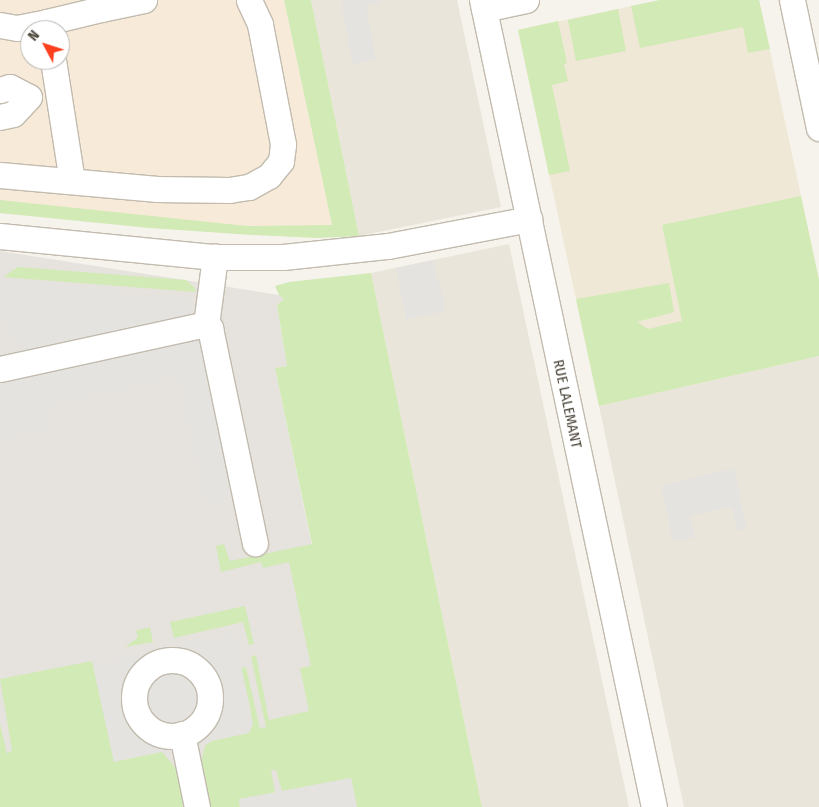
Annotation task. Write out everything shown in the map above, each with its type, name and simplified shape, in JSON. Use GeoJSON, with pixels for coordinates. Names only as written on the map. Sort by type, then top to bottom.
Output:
{"type":"FeatureCollection","features":[{"type":"Feature","properties":{"kind":"street"},"geometry":{"type":"LineString","coordinates":[[62,20],[100,5],[144,0]]}},
{"type":"Feature","properties":{"kind":"street"},"geometry":{"type":"LineString","coordinates":[[0,175],[157,189],[229,190],[248,187],[260,182],[277,169],[281,161],[282,144],[278,112],[260,24],[249,0]]}},
{"type":"Feature","properties":{"kind":"street"},"geometry":{"type":"LineString","coordinates":[[483,4],[526,0]]}},
{"type":"Feature","properties":{"kind":"street"},"geometry":{"type":"LineString","coordinates":[[792,0],[819,128]]}},
{"type":"Feature","properties":{"kind":"street","name":"RUE LALEMANT"},"geometry":{"type":"LineString","coordinates":[[483,4],[654,807]]}},
{"type":"Feature","properties":{"kind":"street"},"geometry":{"type":"LineString","coordinates":[[0,24],[20,28]]}},
{"type":"Feature","properties":{"kind":"street"},"geometry":{"type":"LineString","coordinates":[[55,70],[72,181]]}},
{"type":"Feature","properties":{"kind":"street"},"geometry":{"type":"LineString","coordinates":[[0,90],[10,88],[29,97]]}},
{"type":"Feature","properties":{"kind":"street"},"geometry":{"type":"LineString","coordinates":[[0,117],[13,114],[29,97],[58,91]]}},
{"type":"Feature","properties":{"kind":"street"},"geometry":{"type":"LineString","coordinates":[[0,236],[215,257],[291,256],[361,249],[529,219]]}},
{"type":"Feature","properties":{"kind":"street"},"geometry":{"type":"LineString","coordinates":[[215,257],[206,325],[213,333],[255,543]]}},
{"type":"Feature","properties":{"kind":"street"},"geometry":{"type":"LineString","coordinates":[[0,369],[206,325]]}},
{"type":"Feature","properties":{"kind":"street"},"geometry":{"type":"LineString","coordinates":[[182,734],[197,807]]}},
{"type":"Feature","properties":{"kind":"shaded area"},"geometry":{"type":"Polygon","coordinates":[[[0,0],[284,0],[332,225],[318,238],[150,228],[0,213],[0,0]]]}},
{"type":"Feature","properties":{"kind":"shaded area"},"geometry":{"type":"Polygon","coordinates":[[[311,0],[457,0],[501,207],[359,236],[311,0]]]}},
{"type":"Feature","properties":{"kind":"shaded area"},"geometry":{"type":"Polygon","coordinates":[[[342,0],[378,0],[379,3],[366,6],[376,59],[353,64],[342,11],[344,10],[342,0]]]}},
{"type":"Feature","properties":{"kind":"shaded area"},"geometry":{"type":"Polygon","coordinates":[[[660,0],[759,0],[819,280],[819,356],[599,406],[518,30],[660,0]]]}},
{"type":"Feature","properties":{"kind":"shaded area"},"geometry":{"type":"Polygon","coordinates":[[[509,244],[629,807],[482,807],[371,273],[509,244]]]}},
{"type":"Feature","properties":{"kind":"shaded area"},"geometry":{"type":"Polygon","coordinates":[[[0,251],[279,295],[285,299],[277,305],[287,366],[275,368],[319,580],[370,807],[0,807],[0,251]]]}},
{"type":"Feature","properties":{"kind":"shaded area"},"geometry":{"type":"Polygon","coordinates":[[[433,260],[446,311],[406,320],[396,268],[433,260]]]}},
{"type":"Feature","properties":{"kind":"shaded area"},"geometry":{"type":"Polygon","coordinates":[[[3,277],[192,300],[187,329],[199,343],[215,341],[245,493],[207,504],[178,377],[45,406],[50,429],[0,439],[0,369],[37,361],[0,319],[3,277]]]}},
{"type":"Feature","properties":{"kind":"shaded area"},"geometry":{"type":"Polygon","coordinates":[[[819,356],[819,807],[684,807],[599,406],[819,356]]]}},
{"type":"Feature","properties":{"kind":"shaded area"},"geometry":{"type":"Polygon","coordinates":[[[734,468],[747,529],[737,531],[732,507],[690,516],[695,537],[673,542],[661,486],[734,468]]]}},
{"type":"Feature","properties":{"kind":"shaded area"},"geometry":{"type":"Polygon","coordinates":[[[234,633],[253,724],[249,733],[114,762],[93,665],[234,633]]]}},
{"type":"Feature","properties":{"kind":"shaded area"},"geometry":{"type":"Polygon","coordinates":[[[351,778],[357,807],[240,807],[239,799],[351,778]]]}},
{"type":"Feature","properties":{"kind":"green space"},"geometry":{"type":"Polygon","coordinates":[[[284,0],[311,0],[359,236],[318,238],[252,235],[150,228],[0,213],[0,200],[247,226],[332,225],[284,0]]]}},
{"type":"Feature","properties":{"kind":"green space"},"geometry":{"type":"Polygon","coordinates":[[[660,0],[759,0],[770,49],[748,53],[743,27],[640,48],[631,6],[660,0]]]}},
{"type":"Feature","properties":{"kind":"green space"},"geometry":{"type":"Polygon","coordinates":[[[618,9],[626,51],[576,61],[568,20],[618,9]]]}},
{"type":"Feature","properties":{"kind":"green space"},"geometry":{"type":"Polygon","coordinates":[[[558,21],[567,63],[564,64],[568,81],[552,85],[570,171],[549,175],[518,30],[558,21]]]}},
{"type":"Feature","properties":{"kind":"green space"},"geometry":{"type":"Polygon","coordinates":[[[801,196],[819,280],[819,356],[599,406],[576,299],[669,283],[674,312],[637,322],[648,329],[682,321],[662,225],[801,196]]]}},
{"type":"Feature","properties":{"kind":"green space"},"geometry":{"type":"Polygon","coordinates":[[[18,267],[186,280],[194,287],[196,292],[3,277],[18,267]]]}},
{"type":"Feature","properties":{"kind":"green space"},"geometry":{"type":"Polygon","coordinates":[[[371,273],[482,807],[357,807],[351,778],[282,791],[276,770],[271,770],[275,793],[239,799],[240,807],[208,807],[200,767],[205,746],[251,711],[241,668],[246,667],[260,729],[266,727],[251,657],[256,655],[269,720],[309,711],[300,668],[311,666],[289,562],[263,568],[261,562],[221,572],[216,546],[224,544],[230,561],[312,544],[275,368],[287,366],[277,305],[284,299],[279,295],[275,286],[289,282],[371,273]]]}},
{"type":"Feature","properties":{"kind":"green space"},"geometry":{"type":"Polygon","coordinates":[[[245,606],[254,644],[249,645],[243,622],[174,638],[170,622],[245,606]]]}},
{"type":"Feature","properties":{"kind":"green space"},"geometry":{"type":"Polygon","coordinates":[[[150,627],[153,642],[125,647],[136,639],[138,635],[135,631],[150,627]]]}},
{"type":"Feature","properties":{"kind":"green space"},"geometry":{"type":"Polygon","coordinates":[[[92,661],[114,761],[162,752],[174,766],[180,778],[186,807],[0,807],[0,724],[7,754],[12,750],[0,679],[92,661]]]}}]}
